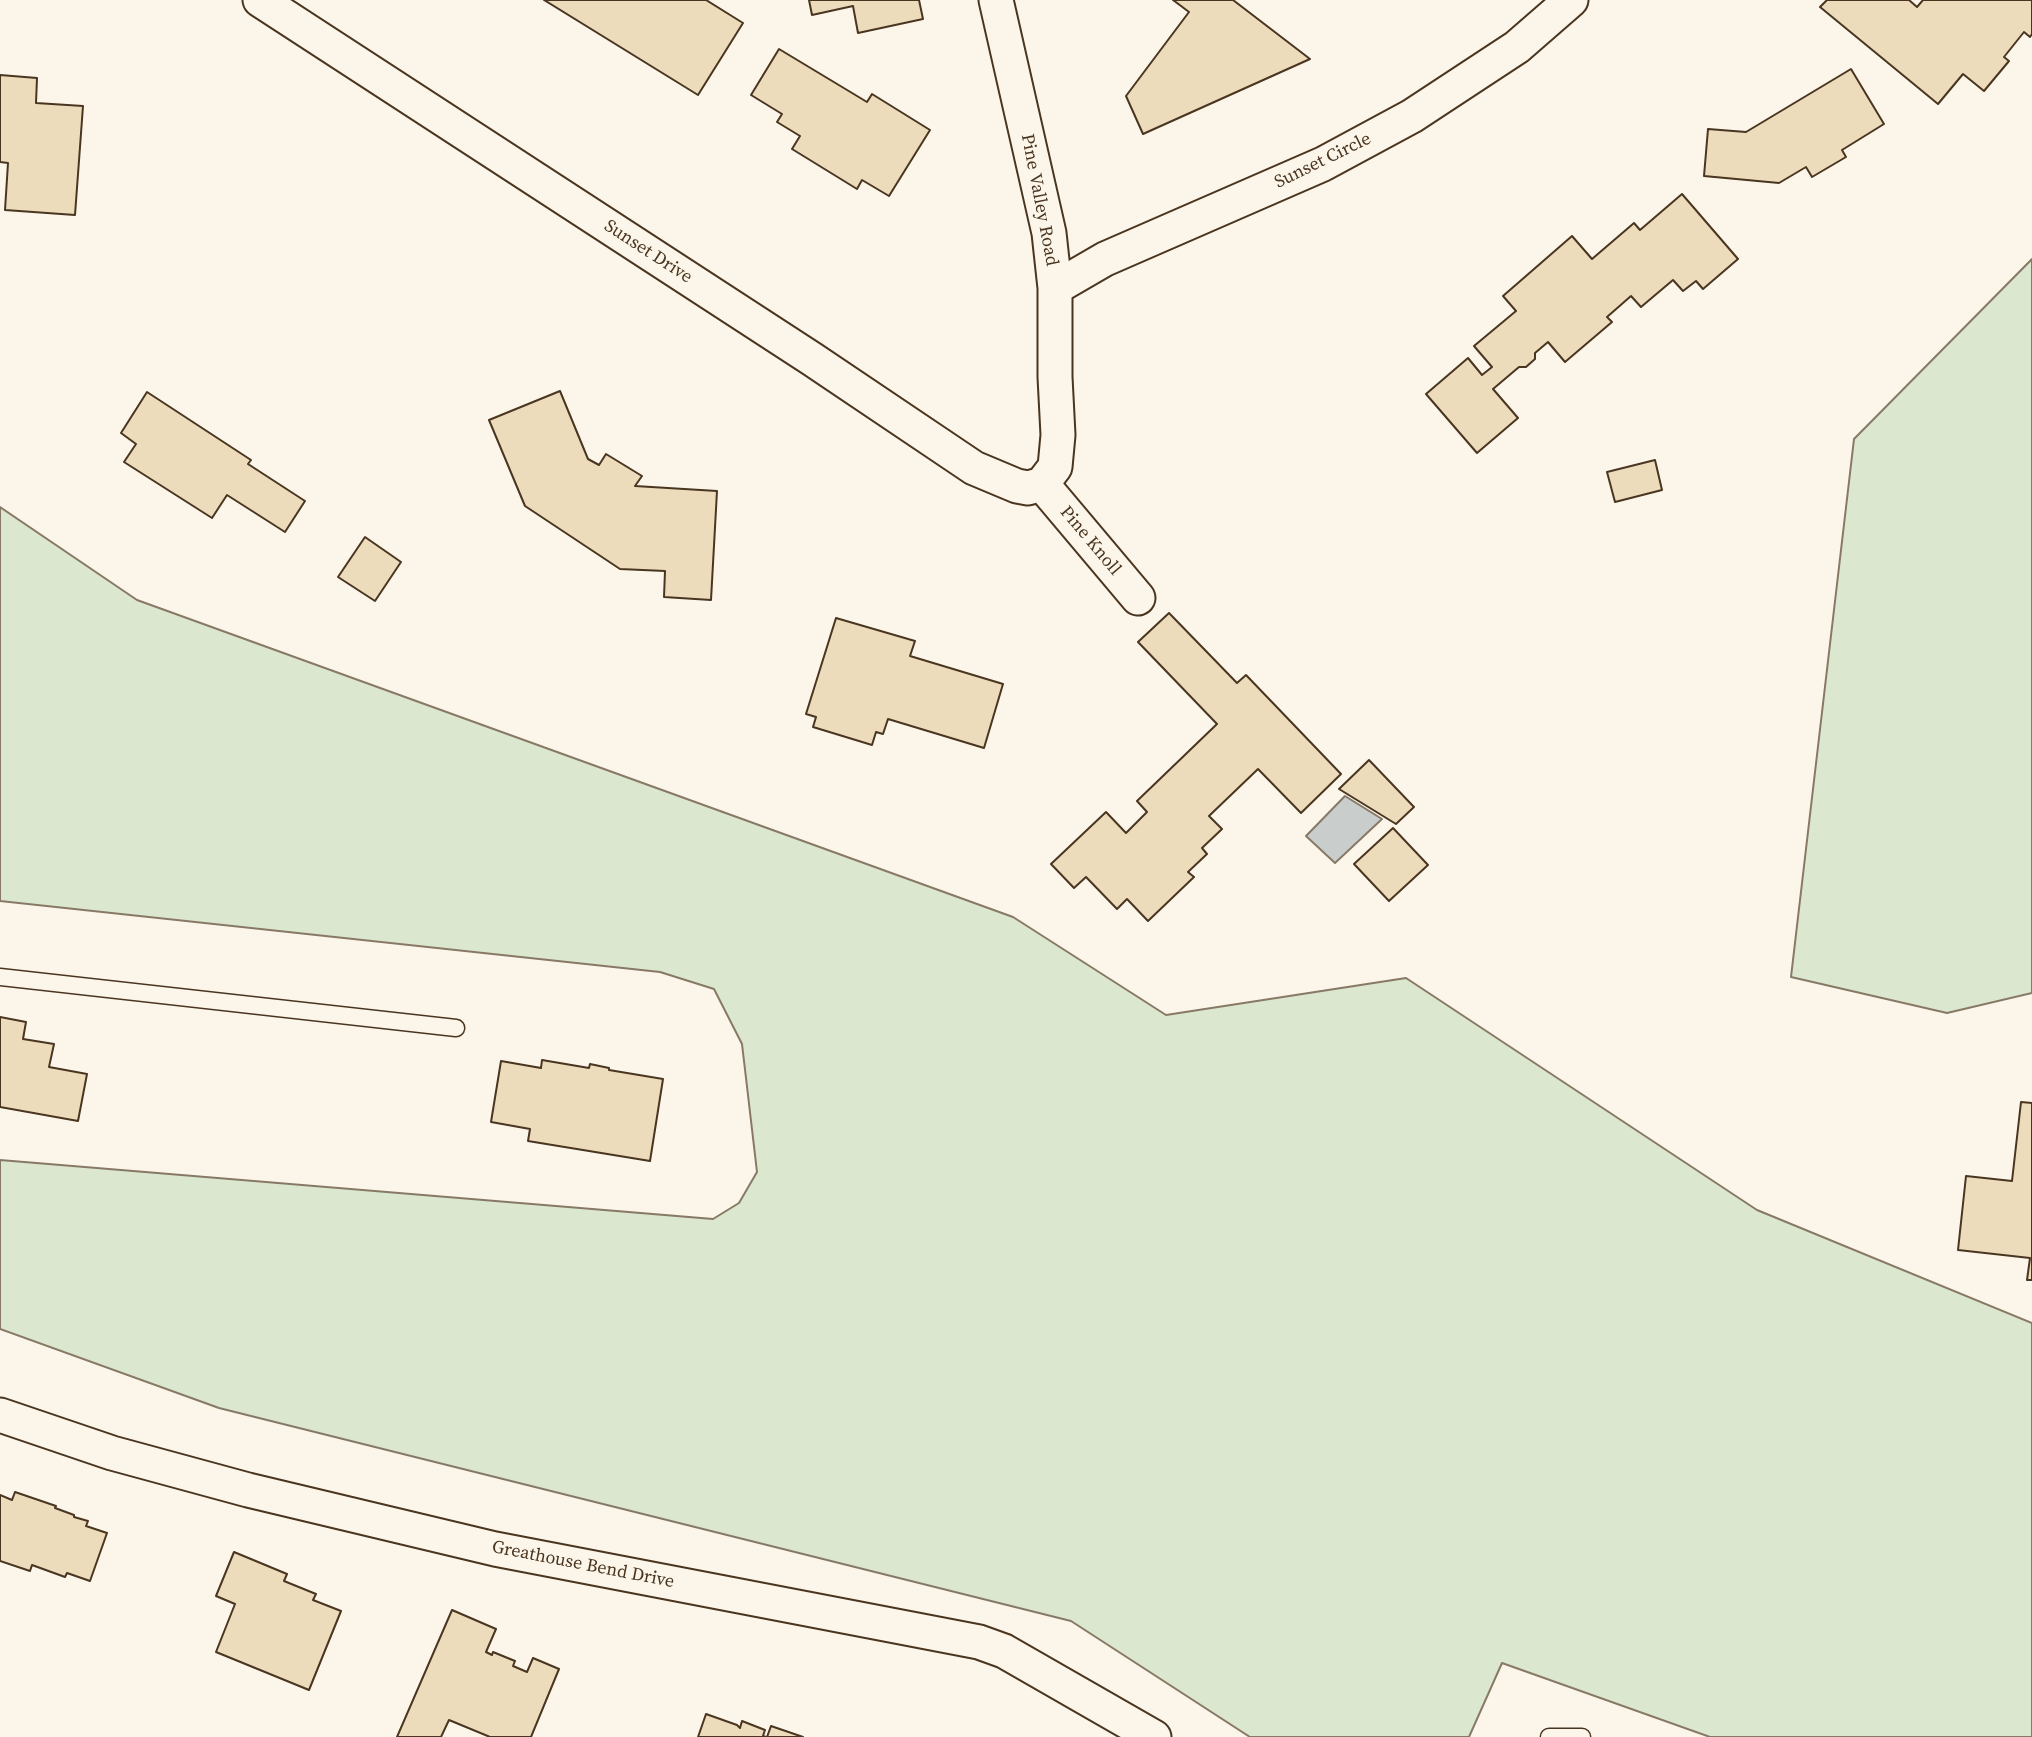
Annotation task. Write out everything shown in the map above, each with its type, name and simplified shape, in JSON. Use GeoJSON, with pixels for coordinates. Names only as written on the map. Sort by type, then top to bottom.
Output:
{"type":"FeatureCollection","features":[{"type":"Feature","properties":{"kind":"street","name":"Sunset Drive"},"geometry":{"type":"LineString","coordinates":[[260,0],[801,352],[974,468],[1017,486],[1028,488],[1042,484]]}},
{"type":"Feature","properties":{"kind":"street","name":"Pine Valley Road"},"geometry":{"type":"LineString","coordinates":[[996,0],[1049,233],[1055,288],[1058,435],[1055,467],[1042,484]]}},
{"type":"Feature","properties":{"kind":"street","name":"Sunset Circle"},"geometry":{"type":"LineString","coordinates":[[1055,288],[1105,259],[1324,164],[1412,116],[1517,47],[1571,0]]}},
{"type":"Feature","properties":{"kind":"street","name":"Pine Knoll"},"geometry":{"type":"LineString","coordinates":[[1042,484],[1138,598]]}},
{"type":"Feature","properties":{"kind":"street","name":"Greathouse Bend Drive"},"geometry":{"type":"LineString","coordinates":[[0,1415],[112,1452],[248,1490],[495,1549],[979,1642],[1004,1651],[1154,1737]]}},
{"type":"Feature","properties":{"kind":"lane"},"geometry":{"type":"LineString","coordinates":[[0,977],[456,1028]]}},
{"type":"Feature","properties":{"kind":"lane"},"geometry":{"type":"LineString","coordinates":[[1549,1737],[1582,1737]]}},
{"type":"Feature","properties":{"kind":"green space"},"geometry":{"type":"Polygon","coordinates":[[[2032,259],[2032,993],[1947,1013],[1791,977],[1854,439],[2032,259]]]}},
{"type":"Feature","properties":{"kind":"green space"},"geometry":{"type":"Polygon","coordinates":[[[0,507],[137,600],[1013,917],[1166,1015],[1406,978],[1757,1210],[2032,1323],[2032,1737],[1710,1737],[1502,1663],[1469,1737],[1250,1737],[1071,1621],[219,1408],[0,1329],[0,1160],[713,1219],[739,1203],[757,1172],[742,1044],[714,989],[660,972],[0,901],[0,507]]]}},
{"type":"Feature","properties":{"kind":"shaded area"},"geometry":{"type":"Polygon","coordinates":[[[1345,796],[1382,819],[1335,863],[1306,836],[1345,796]]]}},
{"type":"Feature","properties":{"kind":"building"},"geometry":{"type":"Polygon","coordinates":[[[544,0],[706,0],[743,23],[698,95],[544,0]]]}},
{"type":"Feature","properties":{"kind":"building"},"geometry":{"type":"Polygon","coordinates":[[[809,0],[919,0],[923,19],[858,33],[853,6],[812,15],[809,0]]]}},
{"type":"Feature","properties":{"kind":"building"},"geometry":{"type":"Polygon","coordinates":[[[1173,0],[1233,0],[1310,59],[1143,134],[1126,96],[1189,12],[1173,0]]]}},
{"type":"Feature","properties":{"kind":"building"},"geometry":{"type":"Polygon","coordinates":[[[1827,0],[1909,0],[1917,7],[1923,0],[2032,0],[2032,34],[2030,37],[2024,32],[2004,57],[2009,61],[1984,91],[1963,74],[1938,104],[1820,7],[1827,0]]]}},
{"type":"Feature","properties":{"kind":"building"},"geometry":{"type":"Polygon","coordinates":[[[779,49],[867,102],[872,94],[930,130],[889,196],[862,180],[857,189],[792,149],[800,136],[777,122],[782,114],[751,95],[779,49]]]}},
{"type":"Feature","properties":{"kind":"building"},"geometry":{"type":"Polygon","coordinates":[[[1851,69],[1884,124],[1842,150],[1846,157],[1812,177],[1806,167],[1779,183],[1704,176],[1708,129],[1746,132],[1851,69]]]}},
{"type":"Feature","properties":{"kind":"building"},"geometry":{"type":"Polygon","coordinates":[[[0,75],[37,78],[36,103],[83,106],[75,215],[5,210],[8,163],[0,162],[0,75]]]}},
{"type":"Feature","properties":{"kind":"building"},"geometry":{"type":"Polygon","coordinates":[[[1682,194],[1738,259],[1703,289],[1696,281],[1683,291],[1673,280],[1641,307],[1631,296],[1607,317],[1612,322],[1565,362],[1548,342],[1535,353],[1535,359],[1526,367],[1519,367],[1493,389],[1518,418],[1477,453],[1426,394],[1468,358],[1482,375],[1492,367],[1474,346],[1516,311],[1503,296],[1572,236],[1592,259],[1634,223],[1640,230],[1682,194]]]}},
{"type":"Feature","properties":{"kind":"building"},"geometry":{"type":"Polygon","coordinates":[[[560,391],[588,459],[599,465],[606,454],[642,476],[635,486],[717,491],[711,600],[664,597],[665,571],[620,569],[525,506],[489,420],[560,391]]]}},
{"type":"Feature","properties":{"kind":"building"},"geometry":{"type":"Polygon","coordinates":[[[147,392],[251,460],[248,464],[305,501],[285,532],[227,495],[212,518],[124,462],[136,444],[121,433],[147,392]]]}},
{"type":"Feature","properties":{"kind":"building"},"geometry":{"type":"Polygon","coordinates":[[[1655,460],[1662,490],[1615,502],[1607,472],[1655,460]]]}},
{"type":"Feature","properties":{"kind":"building"},"geometry":{"type":"Polygon","coordinates":[[[365,537],[401,562],[375,601],[338,577],[365,537]]]}},
{"type":"Feature","properties":{"kind":"building"},"geometry":{"type":"Polygon","coordinates":[[[1169,613],[1237,683],[1246,675],[1341,774],[1301,813],[1258,769],[1209,816],[1222,829],[1202,848],[1207,854],[1188,872],[1194,877],[1148,921],[1127,899],[1117,909],[1086,877],[1074,888],[1051,864],[1106,812],[1126,833],[1147,812],[1137,801],[1217,724],[1138,642],[1169,613]]]}},
{"type":"Feature","properties":{"kind":"building"},"geometry":{"type":"Polygon","coordinates":[[[836,618],[915,641],[910,656],[1003,684],[984,748],[888,719],[883,734],[876,732],[872,745],[813,727],[816,717],[806,714],[836,618]]]}},
{"type":"Feature","properties":{"kind":"building"},"geometry":{"type":"Polygon","coordinates":[[[1369,760],[1414,807],[1396,824],[1339,789],[1369,760]]]}},
{"type":"Feature","properties":{"kind":"building"},"geometry":{"type":"Polygon","coordinates":[[[1393,828],[1428,865],[1389,901],[1354,864],[1393,828]]]}},
{"type":"Feature","properties":{"kind":"building"},"geometry":{"type":"Polygon","coordinates":[[[0,1017],[26,1022],[23,1039],[54,1044],[49,1067],[87,1074],[78,1121],[0,1107],[0,1017]]]}},
{"type":"Feature","properties":{"kind":"building"},"geometry":{"type":"Polygon","coordinates":[[[542,1060],[589,1068],[590,1064],[663,1079],[650,1161],[528,1141],[530,1129],[491,1122],[501,1061],[541,1068],[542,1060]]]}},
{"type":"Feature","properties":{"kind":"building"},"geometry":{"type":"Polygon","coordinates":[[[2021,1102],[2032,1103],[2032,1280],[2027,1280],[2030,1258],[1958,1250],[1966,1176],[2012,1181],[2021,1102]]]}},
{"type":"Feature","properties":{"kind":"building"},"geometry":{"type":"Polygon","coordinates":[[[15,1492],[56,1506],[55,1508],[74,1517],[88,1521],[86,1526],[107,1533],[90,1581],[67,1573],[65,1577],[32,1565],[30,1571],[0,1561],[0,1495],[12,1500],[15,1492]]]}},
{"type":"Feature","properties":{"kind":"building"},"geometry":{"type":"Polygon","coordinates":[[[234,1552],[287,1574],[284,1581],[316,1594],[313,1600],[341,1611],[309,1690],[216,1652],[235,1604],[216,1596],[234,1552]]]}},
{"type":"Feature","properties":{"kind":"building"},"geometry":{"type":"Polygon","coordinates":[[[452,1610],[496,1629],[486,1652],[515,1661],[513,1666],[527,1672],[533,1658],[559,1669],[531,1737],[490,1737],[449,1720],[441,1737],[397,1737],[452,1610]]]}},
{"type":"Feature","properties":{"kind":"building"},"geometry":{"type":"Polygon","coordinates":[[[706,1714],[740,1728],[742,1721],[765,1730],[763,1736],[766,1737],[698,1737],[706,1714]]]}},
{"type":"Feature","properties":{"kind":"building"},"geometry":{"type":"Polygon","coordinates":[[[771,1726],[803,1737],[767,1737],[771,1726]]]}}]}
